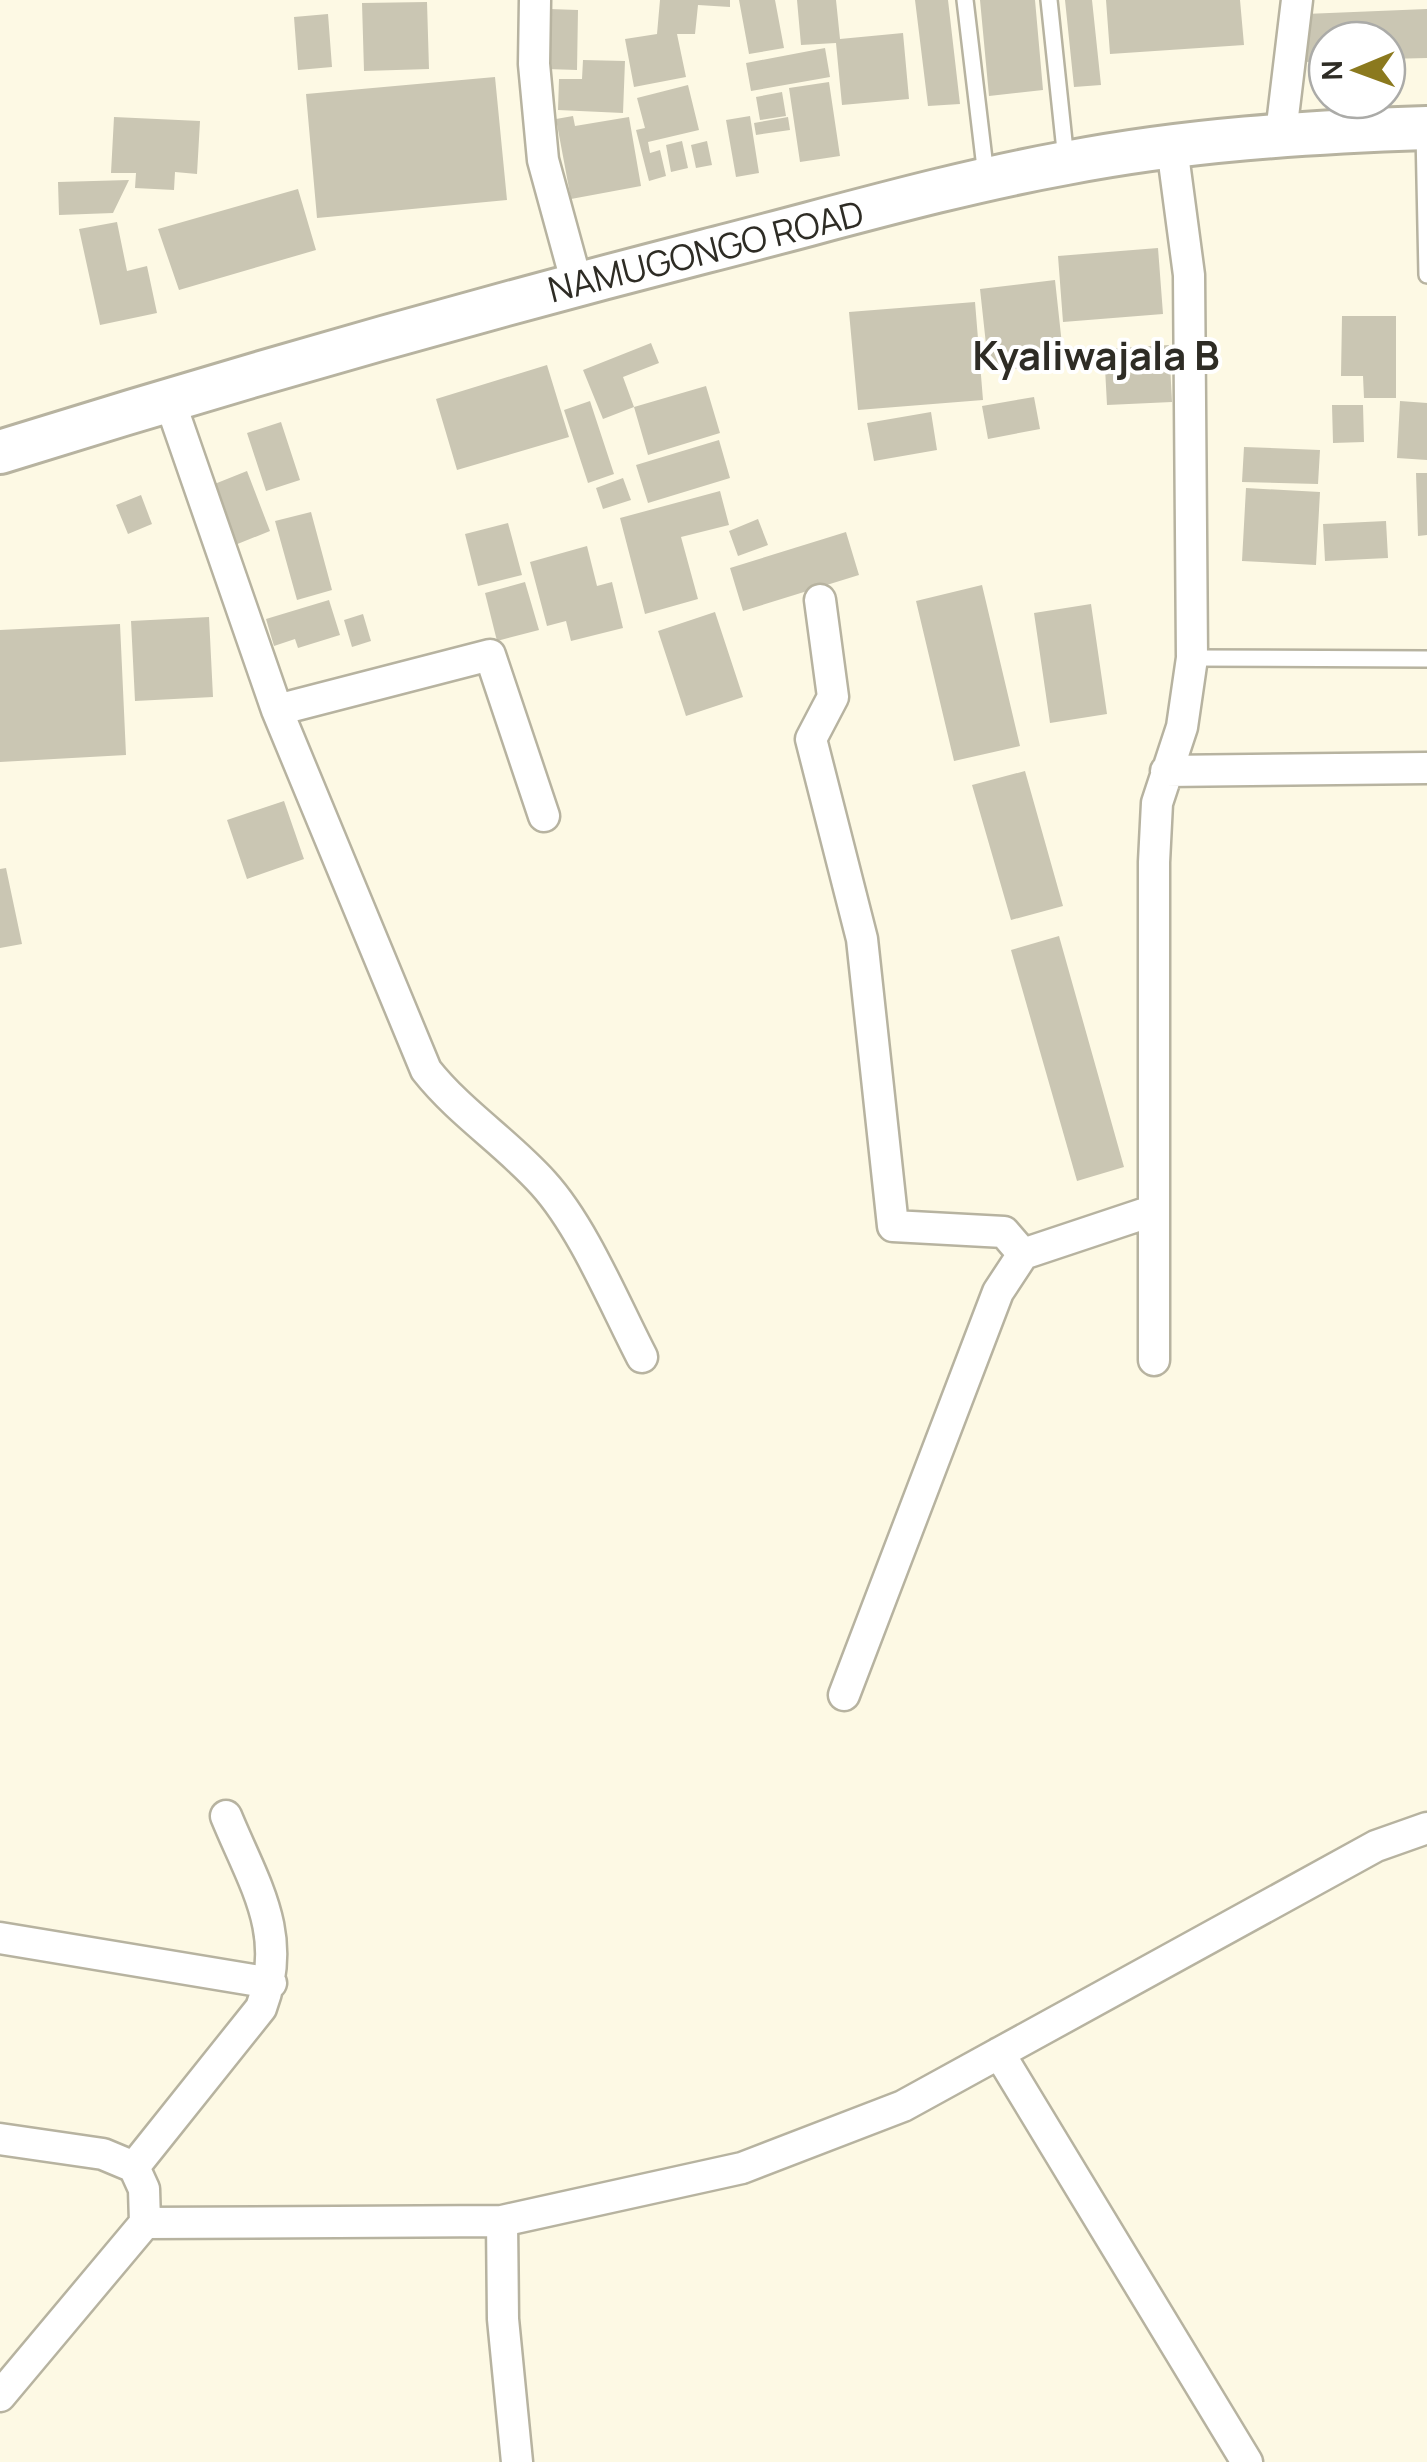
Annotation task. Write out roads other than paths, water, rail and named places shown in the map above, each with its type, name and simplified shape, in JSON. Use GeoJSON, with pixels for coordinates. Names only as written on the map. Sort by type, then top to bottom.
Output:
{"type":"FeatureCollection","features":[{"type":"Feature","properties":{"kind":"main road","name":"NAMUGONGO ROAD"},"geometry":{"type":"LineString","coordinates":[[0,452],[169,399],[577,284],[986,180],[1067,162],[1281,134],[1426,128]]}},
{"type":"Feature","properties":{"kind":"street"},"geometry":{"type":"LineString","coordinates":[[535,0],[534,64],[543,160],[577,284]]}},
{"type":"Feature","properties":{"kind":"street"},"geometry":{"type":"LineString","coordinates":[[1281,134],[1297,0]]}},
{"type":"Feature","properties":{"kind":"street"},"geometry":{"type":"LineString","coordinates":[[1154,1360],[1154,862],[1158,803],[1182,727],[1192,658],[1189,275],[1172,147]]}},
{"type":"Feature","properties":{"kind":"street"},"geometry":{"type":"LineString","coordinates":[[169,399],[277,710],[426,1070],[448,1098],[544,1183],[570,1220],[642,1357]]}},
{"type":"Feature","properties":{"kind":"street"},"geometry":{"type":"LineString","coordinates":[[820,600],[832,696],[812,739],[862,939],[893,1226],[1004,1232],[1023,1254]]}},
{"type":"Feature","properties":{"kind":"street"},"geometry":{"type":"LineString","coordinates":[[277,710],[490,655],[544,816]]}},
{"type":"Feature","properties":{"kind":"street"},"geometry":{"type":"LineString","coordinates":[[1166,771],[1427,768]]}},
{"type":"Feature","properties":{"kind":"street"},"geometry":{"type":"LineString","coordinates":[[844,1695],[998,1292],[1023,1254],[1152,1211]]}},
{"type":"Feature","properties":{"kind":"street"},"geometry":{"type":"LineString","coordinates":[[134,2167],[262,2008],[270,1984],[274,1956],[270,1922],[226,1816]]}},
{"type":"Feature","properties":{"kind":"street"},"geometry":{"type":"LineString","coordinates":[[145,2223],[502,2220],[742,2168],[903,2106],[1376,1846],[1427,1828]]}},
{"type":"Feature","properties":{"kind":"street"},"geometry":{"type":"LineString","coordinates":[[0,1938],[270,1984]]}},
{"type":"Feature","properties":{"kind":"street"},"geometry":{"type":"LineString","coordinates":[[1000,2053],[1248,2462]]}},
{"type":"Feature","properties":{"kind":"street"},"geometry":{"type":"LineString","coordinates":[[0,2139],[103,2154],[134,2167],[144,2189],[145,2223],[0,2396]]}},
{"type":"Feature","properties":{"kind":"street"},"geometry":{"type":"LineString","coordinates":[[502,2220],[502,2320],[517,2462]]}},
{"type":"Feature","properties":{"kind":"lane"},"geometry":{"type":"LineString","coordinates":[[965,0],[986,180]]}},
{"type":"Feature","properties":{"kind":"lane"},"geometry":{"type":"LineString","coordinates":[[1048,0],[1067,162]]}},
{"type":"Feature","properties":{"kind":"lane"},"geometry":{"type":"LineString","coordinates":[[1426,128],[1427,275]]}},
{"type":"Feature","properties":{"kind":"lane"},"geometry":{"type":"LineString","coordinates":[[1192,658],[1427,660]]}},
{"type":"Feature","properties":{"kind":"district","name":"Kyaliwajala B"},"geometry":{"type":"Point","coordinates":[1096,356]}}]}
